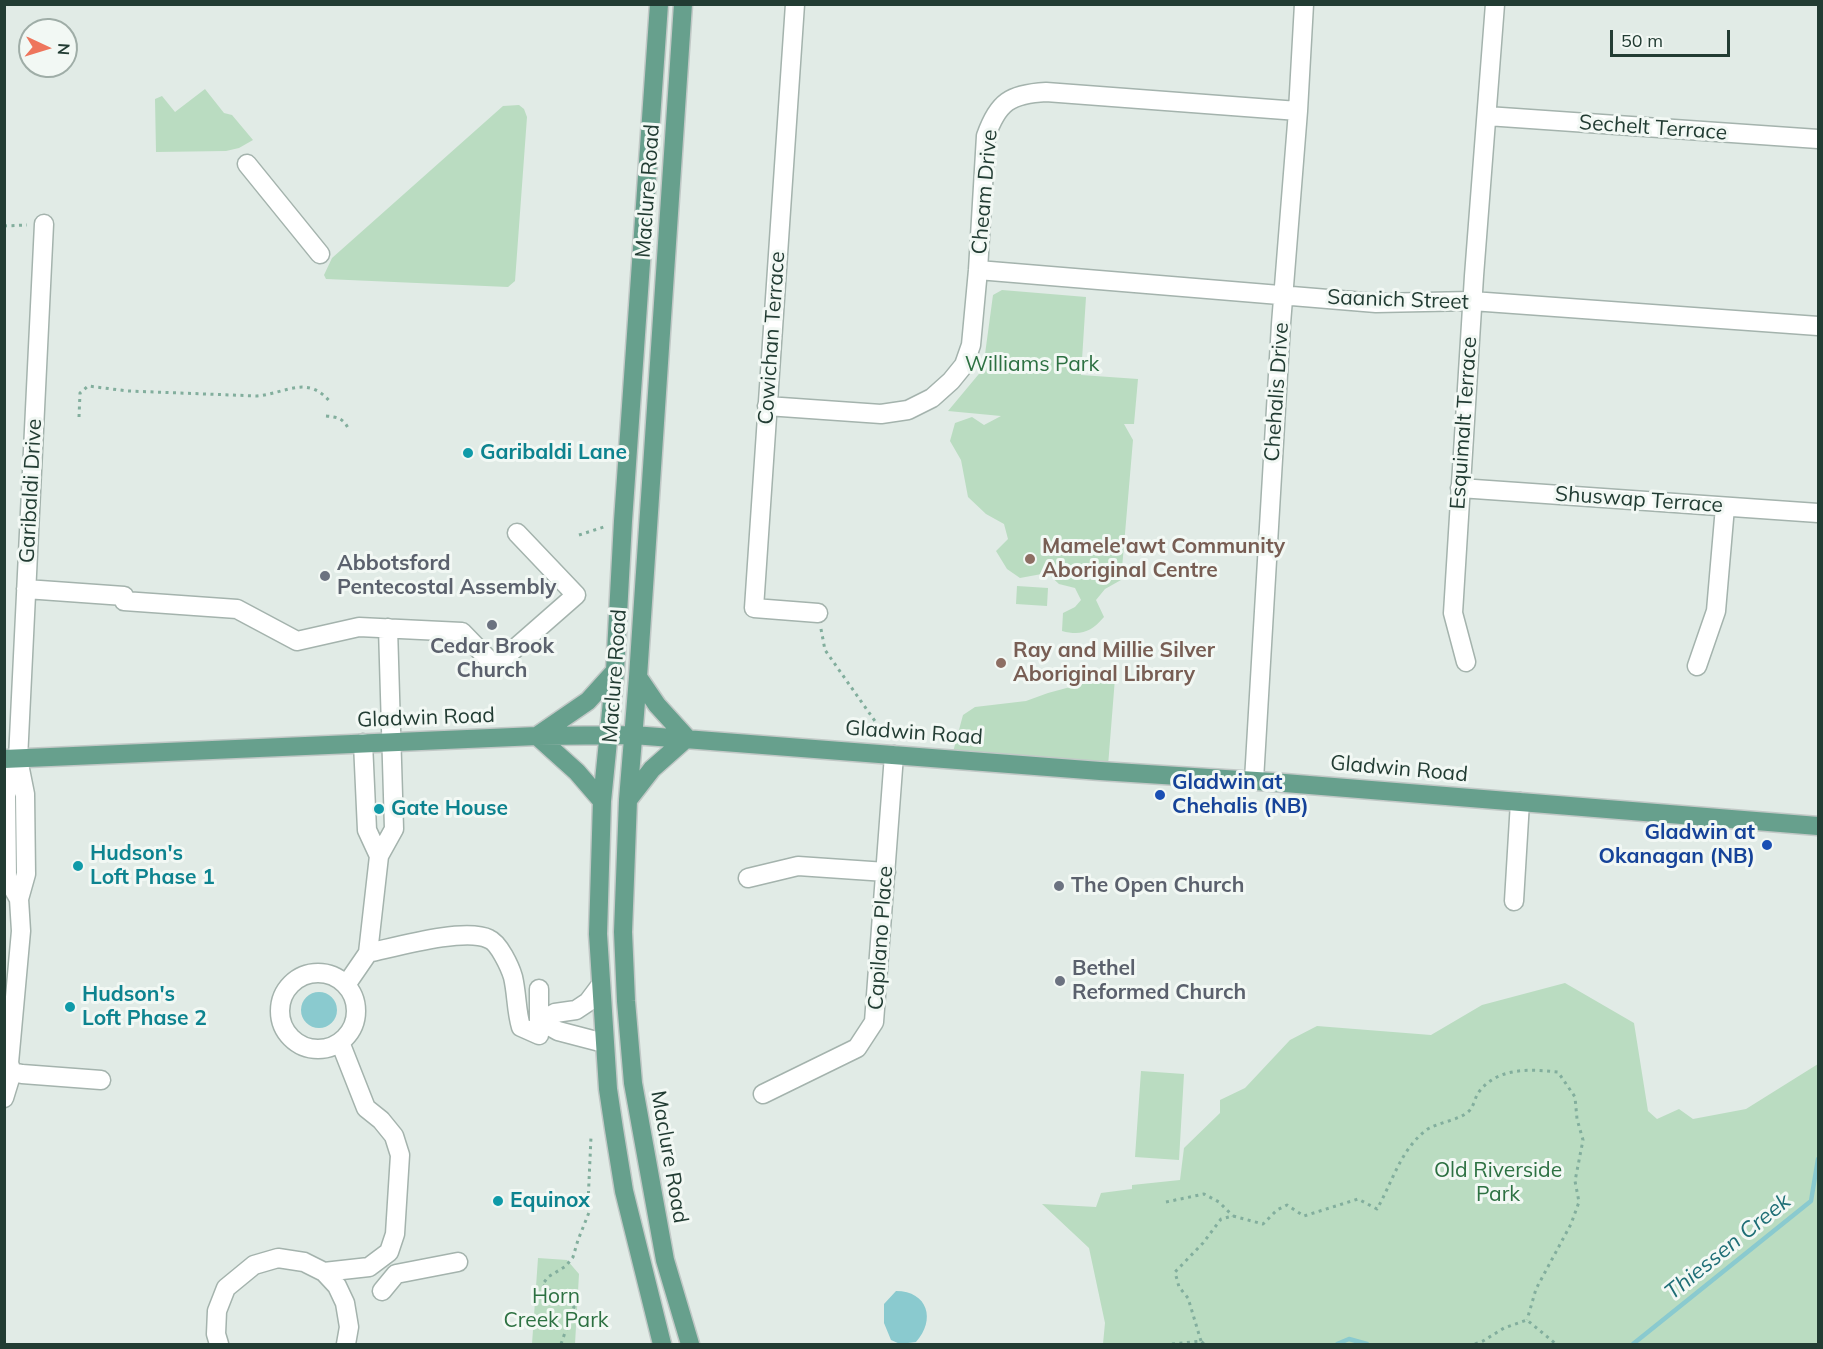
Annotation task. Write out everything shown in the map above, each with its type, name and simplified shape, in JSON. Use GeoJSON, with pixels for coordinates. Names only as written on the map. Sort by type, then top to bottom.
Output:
{"type":"FeatureCollection","features":[{"type":"Feature","properties":{"kind":"main road","name":"Maclure Road"},"geometry":{"type":"LineString","coordinates":[[659,4],[623,521],[615,670],[602,801],[598,934],[608,1089],[624,1191],[662,1344]]}},
{"type":"Feature","properties":{"kind":"main road","name":"Maclure Road"},"geometry":{"type":"LineString","coordinates":[[683,4],[628,800],[623,932],[633,1083],[665,1260],[690,1344]]}},
{"type":"Feature","properties":{"kind":"main road"},"geometry":{"type":"LineString","coordinates":[[602,801],[576,772],[537,736],[588,701],[615,670]]}},
{"type":"Feature","properties":{"kind":"main road"},"geometry":{"type":"LineString","coordinates":[[628,800],[652,769],[687,738],[657,705],[638,678]]}},
{"type":"Feature","properties":{"kind":"main road","name":"Gladwin Road"},"geometry":{"type":"LineString","coordinates":[[11,759],[537,736],[633,735],[1100,771],[1254,780],[1818,826]]}},
{"type":"Feature","properties":{"kind":"street","name":"Cowichan Terrace"},"geometry":{"type":"LineString","coordinates":[[795,4],[754,608],[818,613]]}},
{"type":"Feature","properties":{"kind":"street","name":"Chehalis Drive"},"geometry":{"type":"LineString","coordinates":[[1254,780],[1304,4]]}},
{"type":"Feature","properties":{"kind":"street","name":"Esquimalt Terrace"},"geometry":{"type":"LineString","coordinates":[[1466,662],[1453,613],[1472,302],[1495,4]]}},
{"type":"Feature","properties":{"kind":"street","name":"Cheam Drive"},"geometry":{"type":"LineString","coordinates":[[767,406],[881,414],[908,410],[932,398],[951,381],[964,365],[971,345],[986,136],[993,117],[1006,103],[1023,94],[1046,92],[1298,111]]}},
{"type":"Feature","properties":{"kind":"street","name":"Sechelt Terrace"},"geometry":{"type":"LineString","coordinates":[[1487,116],[1818,139]]}},
{"type":"Feature","properties":{"kind":"street"},"geometry":{"type":"LineString","coordinates":[[248,164],[320,254]]}},
{"type":"Feature","properties":{"kind":"street","name":"Garibaldi Drive"},"geometry":{"type":"LineString","coordinates":[[4,1098],[12,1072],[9,1063],[21,931],[19,899],[26,874],[25,794],[11,759],[26,589],[45,224]]}},
{"type":"Feature","properties":{"kind":"street","name":"Saanich Street"},"geometry":{"type":"LineString","coordinates":[[978,270],[1376,303],[1472,302],[1818,326]]}},
{"type":"Feature","properties":{"kind":"street","name":"Shuswap Terrace"},"geometry":{"type":"LineString","coordinates":[[1460,488],[1818,513]]}},
{"type":"Feature","properties":{"kind":"street"},"geometry":{"type":"LineString","coordinates":[[1696,666],[1716,612],[1725,507]]}},
{"type":"Feature","properties":{"kind":"street"},"geometry":{"type":"LineString","coordinates":[[26,589],[237,609],[297,641],[359,627],[462,632],[495,666],[576,595],[518,533]]}},
{"type":"Feature","properties":{"kind":"street"},"geometry":{"type":"LineString","coordinates":[[346,985],[368,953],[379,856],[394,829],[388,628]]}},
{"type":"Feature","properties":{"kind":"street"},"geometry":{"type":"LineString","coordinates":[[363,743],[367,830],[379,856]]}},
{"type":"Feature","properties":{"kind":"street","name":"Capilano Place"},"geometry":{"type":"LineString","coordinates":[[763,1094],[857,1048],[874,1022],[894,754]]}},
{"type":"Feature","properties":{"kind":"street"},"geometry":{"type":"LineString","coordinates":[[1514,901],[1520,802]]}},
{"type":"Feature","properties":{"kind":"street"},"geometry":{"type":"LineString","coordinates":[[748,878],[798,866],[886,872]]}},
{"type":"Feature","properties":{"kind":"street"},"geometry":{"type":"LineString","coordinates":[[368,953],[458,934],[478,934],[492,940],[503,955],[513,977],[521,1027],[539,1035],[538,989]]}},
{"type":"Feature","properties":{"kind":"street"},"geometry":{"type":"LineString","coordinates":[[314,973],[331,975],[346,985],[355,1003],[353,1025],[340,1042],[322,1049],[307,1048],[292,1039],[282,1024],[280,1004],[287,988],[299,978],[314,973]]}},
{"type":"Feature","properties":{"kind":"street"},"geometry":{"type":"LineString","coordinates":[[540,1021],[555,1013],[576,1010],[588,1002],[600,986]]}},
{"type":"Feature","properties":{"kind":"street"},"geometry":{"type":"LineString","coordinates":[[540,1021],[558,1031],[604,1043]]}},
{"type":"Feature","properties":{"kind":"street"},"geometry":{"type":"LineString","coordinates":[[324,1272],[369,1267],[389,1252],[395,1234],[400,1155],[394,1136],[366,1107],[340,1042]]}},
{"type":"Feature","properties":{"kind":"street"},"geometry":{"type":"LineString","coordinates":[[12,1072],[22,1074],[68,1070],[101,1080]]}},
{"type":"Feature","properties":{"kind":"street"},"geometry":{"type":"LineString","coordinates":[[389,1252],[427,1268]]}},
{"type":"Feature","properties":{"kind":"street"},"geometry":{"type":"LineString","coordinates":[[219,1344],[216,1334],[217,1311],[226,1288],[254,1265],[278,1258],[304,1262],[324,1272],[337,1286],[345,1303],[349,1328],[345,1344]]}},
{"type":"Feature","properties":{"kind":"street"},"geometry":{"type":"LineString","coordinates":[[382,1291],[396,1274],[458,1262]]}},
{"type":"Feature","properties":{"kind":"path"},"geometry":{"type":"LineString","coordinates":[[4,226],[45,224]]}},
{"type":"Feature","properties":{"kind":"path"},"geometry":{"type":"LineString","coordinates":[[79,417],[80,393],[88,386],[128,391],[258,396],[273,394],[295,386],[307,387],[324,395],[331,403]]}},
{"type":"Feature","properties":{"kind":"path"},"geometry":{"type":"LineString","coordinates":[[326,416],[340,418],[348,428]]}},
{"type":"Feature","properties":{"kind":"path"},"geometry":{"type":"LineString","coordinates":[[579,535],[623,521]]}},
{"type":"Feature","properties":{"kind":"path"},"geometry":{"type":"LineString","coordinates":[[818,613],[825,650],[877,724],[875,753]]}},
{"type":"Feature","properties":{"kind":"path"},"geometry":{"type":"LineString","coordinates":[[1204,1344],[1201,1341],[1188,1298],[1179,1287],[1175,1272],[1203,1243],[1221,1218],[1233,1216],[1263,1224],[1277,1210],[1287,1205],[1304,1216],[1358,1199],[1377,1209],[1409,1146],[1426,1130],[1470,1110],[1479,1093],[1491,1079],[1511,1072],[1532,1069],[1558,1071],[1575,1097],[1577,1119],[1583,1140],[1575,1181],[1579,1202],[1572,1224],[1536,1289],[1527,1320]]}},
{"type":"Feature","properties":{"kind":"path"},"geometry":{"type":"LineString","coordinates":[[561,1344],[574,1307],[570,1300],[542,1285],[548,1277],[566,1266],[573,1257],[590,1210],[588,1203],[591,1137]]}},
{"type":"Feature","properties":{"kind":"path"},"geometry":{"type":"LineString","coordinates":[[1166,1202],[1204,1194],[1219,1202],[1233,1216]]}},
{"type":"Feature","properties":{"kind":"path"},"geometry":{"type":"LineString","coordinates":[[1475,1344],[1527,1320]]}},
{"type":"Feature","properties":{"kind":"path"},"geometry":{"type":"LineString","coordinates":[[1527,1320],[1556,1344]]}},
{"type":"Feature","properties":{"kind":"path"},"geometry":{"type":"LineString","coordinates":[[1172,1344],[1201,1341]]}},
{"type":"Feature","properties":{"kind":"green space"},"geometry":{"type":"Polygon","coordinates":[[[205,89],[224,113],[232,115],[253,140],[239,148],[226,151],[156,152],[155,99],[162,96],[175,112],[205,89]]]}},
{"type":"Feature","properties":{"kind":"green space"},"geometry":{"type":"Polygon","coordinates":[[[519,105],[524,109],[527,117],[515,281],[508,287],[326,279],[324,275],[332,258],[503,106],[519,105]]]}},
{"type":"Feature","properties":{"kind":"green space","name":"Williams Park"},"geometry":{"type":"Polygon","coordinates":[[[1002,290],[1086,297],[1081,375],[1138,379],[1134,424],[1124,424],[1133,440],[1121,580],[1105,589],[1096,600],[1104,617],[1095,626],[1080,633],[1062,631],[1063,613],[1075,607],[1081,600],[1075,588],[1059,584],[1047,573],[1020,578],[1007,569],[996,551],[1008,539],[1004,524],[986,514],[968,497],[961,460],[950,441],[955,423],[972,417],[984,425],[1001,416],[948,411],[983,369],[993,295],[1002,290]]]}},
{"type":"Feature","properties":{"kind":"green space"},"geometry":{"type":"Polygon","coordinates":[[[1017,586],[1048,588],[1047,606],[1016,604],[1017,586]]]}},
{"type":"Feature","properties":{"kind":"green space"},"geometry":{"type":"Polygon","coordinates":[[[1095,669],[1106,669],[1115,678],[1108,766],[953,752],[963,715],[975,707],[1026,701],[1074,686],[1095,669]]]}},
{"type":"Feature","properties":{"kind":"green space","name":"Old Riverside Park"},"geometry":{"type":"Polygon","coordinates":[[[1565,983],[1634,1023],[1648,1111],[1657,1119],[1679,1109],[1693,1119],[1746,1109],[1818,1064],[1818,1344],[1103,1344],[1105,1323],[1089,1248],[1042,1204],[1096,1207],[1101,1193],[1132,1189],[1132,1185],[1180,1180],[1184,1148],[1220,1113],[1220,1100],[1245,1088],[1290,1040],[1317,1026],[1431,1035],[1482,1005],[1565,983]]]}},
{"type":"Feature","properties":{"kind":"green space"},"geometry":{"type":"Polygon","coordinates":[[[1141,1071],[1184,1074],[1179,1160],[1135,1157],[1141,1071]]]}},
{"type":"Feature","properties":{"kind":"green space","name":"Horn Creek Park"},"geometry":{"type":"Polygon","coordinates":[[[538,1258],[567,1260],[579,1274],[575,1344],[532,1344],[538,1258]]]}},
{"type":"Feature","properties":{"kind":"water"},"geometry":{"type":"Polygon","coordinates":[[[319,992],[332,997],[337,1010],[332,1023],[319,1028],[306,1023],[301,1010],[306,997],[319,992]]]}},
{"type":"Feature","properties":{"kind":"water"},"geometry":{"type":"Polygon","coordinates":[[[896,1291],[907,1292],[915,1296],[926,1308],[926,1325],[916,1342],[900,1344],[891,1340],[884,1323],[884,1304],[896,1291]]]}},
{"type":"Feature","properties":{"kind":"waterway","name":"Thiessen Creek"},"geometry":{"type":"LineString","coordinates":[[1633,1344],[1811,1201],[1818,1159]]}},
{"type":"Feature","properties":{"kind":"waterway","name":"Thiessen Creek"},"geometry":{"type":"LineString","coordinates":[[1337,1344],[1349,1339],[1367,1344]]}},
{"type":"Feature","properties":{"kind":"place","name":"Garibaldi Lane"},"geometry":{"type":"Point","coordinates":[468,453]}},
{"type":"Feature","properties":{"kind":"place","name":"Mamele'awt Community Aboriginal Centre"},"geometry":{"type":"Point","coordinates":[1030,559]}},
{"type":"Feature","properties":{"kind":"place","name":"Abbotsford Pentecostal Assembly"},"geometry":{"type":"Point","coordinates":[325,576]}},
{"type":"Feature","properties":{"kind":"place","name":"Cedar Brook Church"},"geometry":{"type":"Point","coordinates":[492,625]}},
{"type":"Feature","properties":{"kind":"place","name":"Ray and Millie Silver Aboriginal Library"},"geometry":{"type":"Point","coordinates":[1001,663]}},
{"type":"Feature","properties":{"kind":"place","name":"Gladwin at Chehalis (NB)"},"geometry":{"type":"Point","coordinates":[1160,795]}},
{"type":"Feature","properties":{"kind":"place","name":"Gate House"},"geometry":{"type":"Point","coordinates":[379,809]}},
{"type":"Feature","properties":{"kind":"place","name":"Gladwin at Okanagan (NB)"},"geometry":{"type":"Point","coordinates":[1767,845]}},
{"type":"Feature","properties":{"kind":"place","name":"Hudson's Loft Phase 1"},"geometry":{"type":"Point","coordinates":[78,866]}},
{"type":"Feature","properties":{"kind":"place","name":"The Open Church"},"geometry":{"type":"Point","coordinates":[1059,886]}},
{"type":"Feature","properties":{"kind":"place","name":"Bethel Reformed Church"},"geometry":{"type":"Point","coordinates":[1060,981]}},
{"type":"Feature","properties":{"kind":"place","name":"Hudson's Loft Phase 2"},"geometry":{"type":"Point","coordinates":[70,1007]}},
{"type":"Feature","properties":{"kind":"place","name":"Equinox"},"geometry":{"type":"Point","coordinates":[498,1201]}}]}
